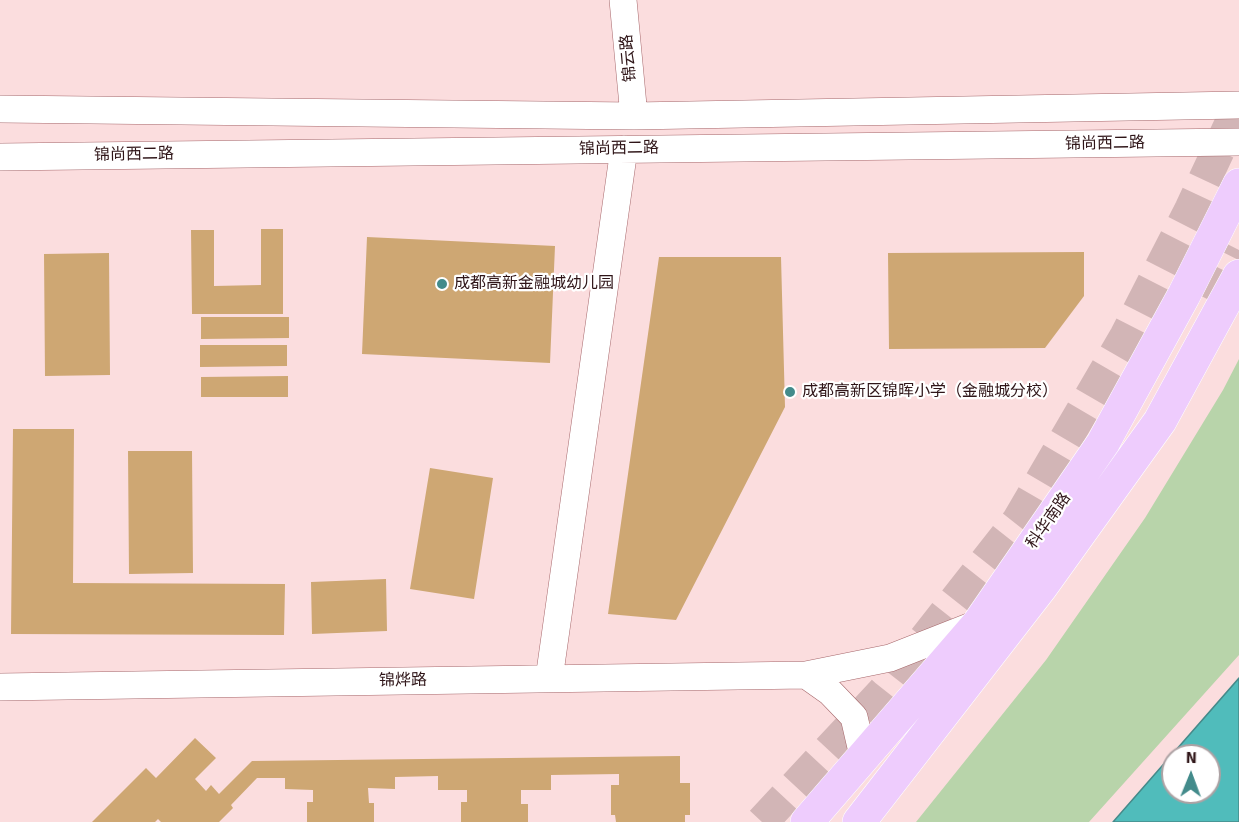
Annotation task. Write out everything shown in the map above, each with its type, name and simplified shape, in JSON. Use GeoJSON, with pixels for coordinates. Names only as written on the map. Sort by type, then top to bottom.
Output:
{"type":"FeatureCollection","features":[{"type":"Feature","properties":{"kind":"main road","name":"科华南路"},"geometry":{"type":"LineString","coordinates":[[807,822],[979,623],[1103,443],[1184,295],[1239,185]]}},
{"type":"Feature","properties":{"kind":"main road","name":"科华南路"},"geometry":{"type":"LineString","coordinates":[[859,822],[1041,587],[1160,421],[1239,276]]}},
{"type":"Feature","properties":{"kind":"street","name":"锦云路"},"geometry":{"type":"LineString","coordinates":[[623,0],[634,116]]}},
{"type":"Feature","properties":{"kind":"street"},"geometry":{"type":"LineString","coordinates":[[0,109],[634,116],[1239,105]]}},
{"type":"Feature","properties":{"kind":"street","name":"锦尚西二路"},"geometry":{"type":"LineString","coordinates":[[0,157],[1239,142]]}},
{"type":"Feature","properties":{"kind":"street"},"geometry":{"type":"LineString","coordinates":[[549,679],[624,149]]}},
{"type":"Feature","properties":{"kind":"street","name":"锦烨路"},"geometry":{"type":"LineString","coordinates":[[0,687],[806,675],[890,658],[979,623]]}},
{"type":"Feature","properties":{"kind":"street"},"geometry":{"type":"LineString","coordinates":[[806,675],[830,692],[854,717],[863,756]]}},
{"type":"Feature","properties":{"kind":"green space"},"geometry":{"type":"Polygon","coordinates":[[[1239,359],[1239,655],[1089,822],[916,822],[1046,660],[1145,518],[1223,390],[1239,359]]]}},
{"type":"Feature","properties":{"kind":"water"},"geometry":{"type":"Polygon","coordinates":[[[1239,678],[1239,822],[1113,822],[1161,767],[1161,804],[1221,804],[1221,744],[1181,744],[1239,678]]]}},
{"type":"Feature","properties":{"kind":"building"},"geometry":{"type":"Polygon","coordinates":[[[261,229],[283,229],[283,314],[192,314],[191,230],[214,230],[214,286],[261,285],[261,229]]]}},
{"type":"Feature","properties":{"kind":"building"},"geometry":{"type":"Polygon","coordinates":[[[367,237],[555,246],[550,363],[362,354],[367,237]]]}},
{"type":"Feature","properties":{"kind":"building"},"geometry":{"type":"Polygon","coordinates":[[[1084,252],[1084,296],[1045,348],[889,349],[888,253],[1084,252]]]}},
{"type":"Feature","properties":{"kind":"building"},"geometry":{"type":"Polygon","coordinates":[[[109,253],[110,375],[45,376],[44,254],[109,253]]]}},
{"type":"Feature","properties":{"kind":"building"},"geometry":{"type":"Polygon","coordinates":[[[659,257],[781,257],[785,407],[676,620],[608,614],[659,257]]]}},
{"type":"Feature","properties":{"kind":"building"},"geometry":{"type":"Polygon","coordinates":[[[201,317],[289,317],[289,338],[201,339],[201,317]]]}},
{"type":"Feature","properties":{"kind":"building"},"geometry":{"type":"Polygon","coordinates":[[[200,345],[287,345],[287,366],[200,367],[200,345]]]}},
{"type":"Feature","properties":{"kind":"building"},"geometry":{"type":"Polygon","coordinates":[[[288,376],[288,397],[201,397],[201,377],[288,376]]]}},
{"type":"Feature","properties":{"kind":"building"},"geometry":{"type":"Polygon","coordinates":[[[13,429],[74,429],[73,583],[285,584],[284,635],[11,634],[13,429]]]}},
{"type":"Feature","properties":{"kind":"building"},"geometry":{"type":"Polygon","coordinates":[[[128,451],[192,451],[193,573],[129,574],[128,451]]]}},
{"type":"Feature","properties":{"kind":"building"},"geometry":{"type":"Polygon","coordinates":[[[430,468],[493,478],[474,599],[410,589],[430,468]]]}},
{"type":"Feature","properties":{"kind":"building"},"geometry":{"type":"Polygon","coordinates":[[[386,579],[387,631],[312,634],[311,582],[386,579]]]}},
{"type":"Feature","properties":{"kind":"building"},"geometry":{"type":"Polygon","coordinates":[[[195,738],[216,758],[195,779],[206,791],[211,785],[219,794],[252,761],[680,756],[680,783],[690,783],[690,815],[685,815],[685,822],[616,822],[615,815],[611,815],[611,785],[619,785],[619,774],[551,775],[551,790],[521,790],[521,804],[528,804],[528,822],[461,822],[461,802],[467,802],[467,790],[438,790],[438,776],[395,777],[395,789],[368,788],[369,803],[374,803],[374,822],[307,822],[307,802],[313,802],[313,790],[285,789],[285,778],[257,778],[231,805],[233,808],[219,822],[161,822],[158,819],[155,822],[92,822],[146,768],[156,778],[195,738]]]}},
{"type":"Feature","properties":{"kind":"tunnel"},"geometry":{"type":"LineString","coordinates":[[762,822],[884,691],[1018,521],[1126,336],[1191,209],[1239,106]]}},
{"type":"Feature","properties":{"kind":"tunnel"},"geometry":{"type":"LineString","coordinates":[[1213,302],[1239,250]]}},
{"type":"Feature","properties":{"kind":"place","name":"成都高新金融城幼儿园"},"geometry":{"type":"Point","coordinates":[442,284]}},
{"type":"Feature","properties":{"kind":"place","name":"成都高新区锦晖小学（金融城分校）"},"geometry":{"type":"Point","coordinates":[790,392]}}]}
